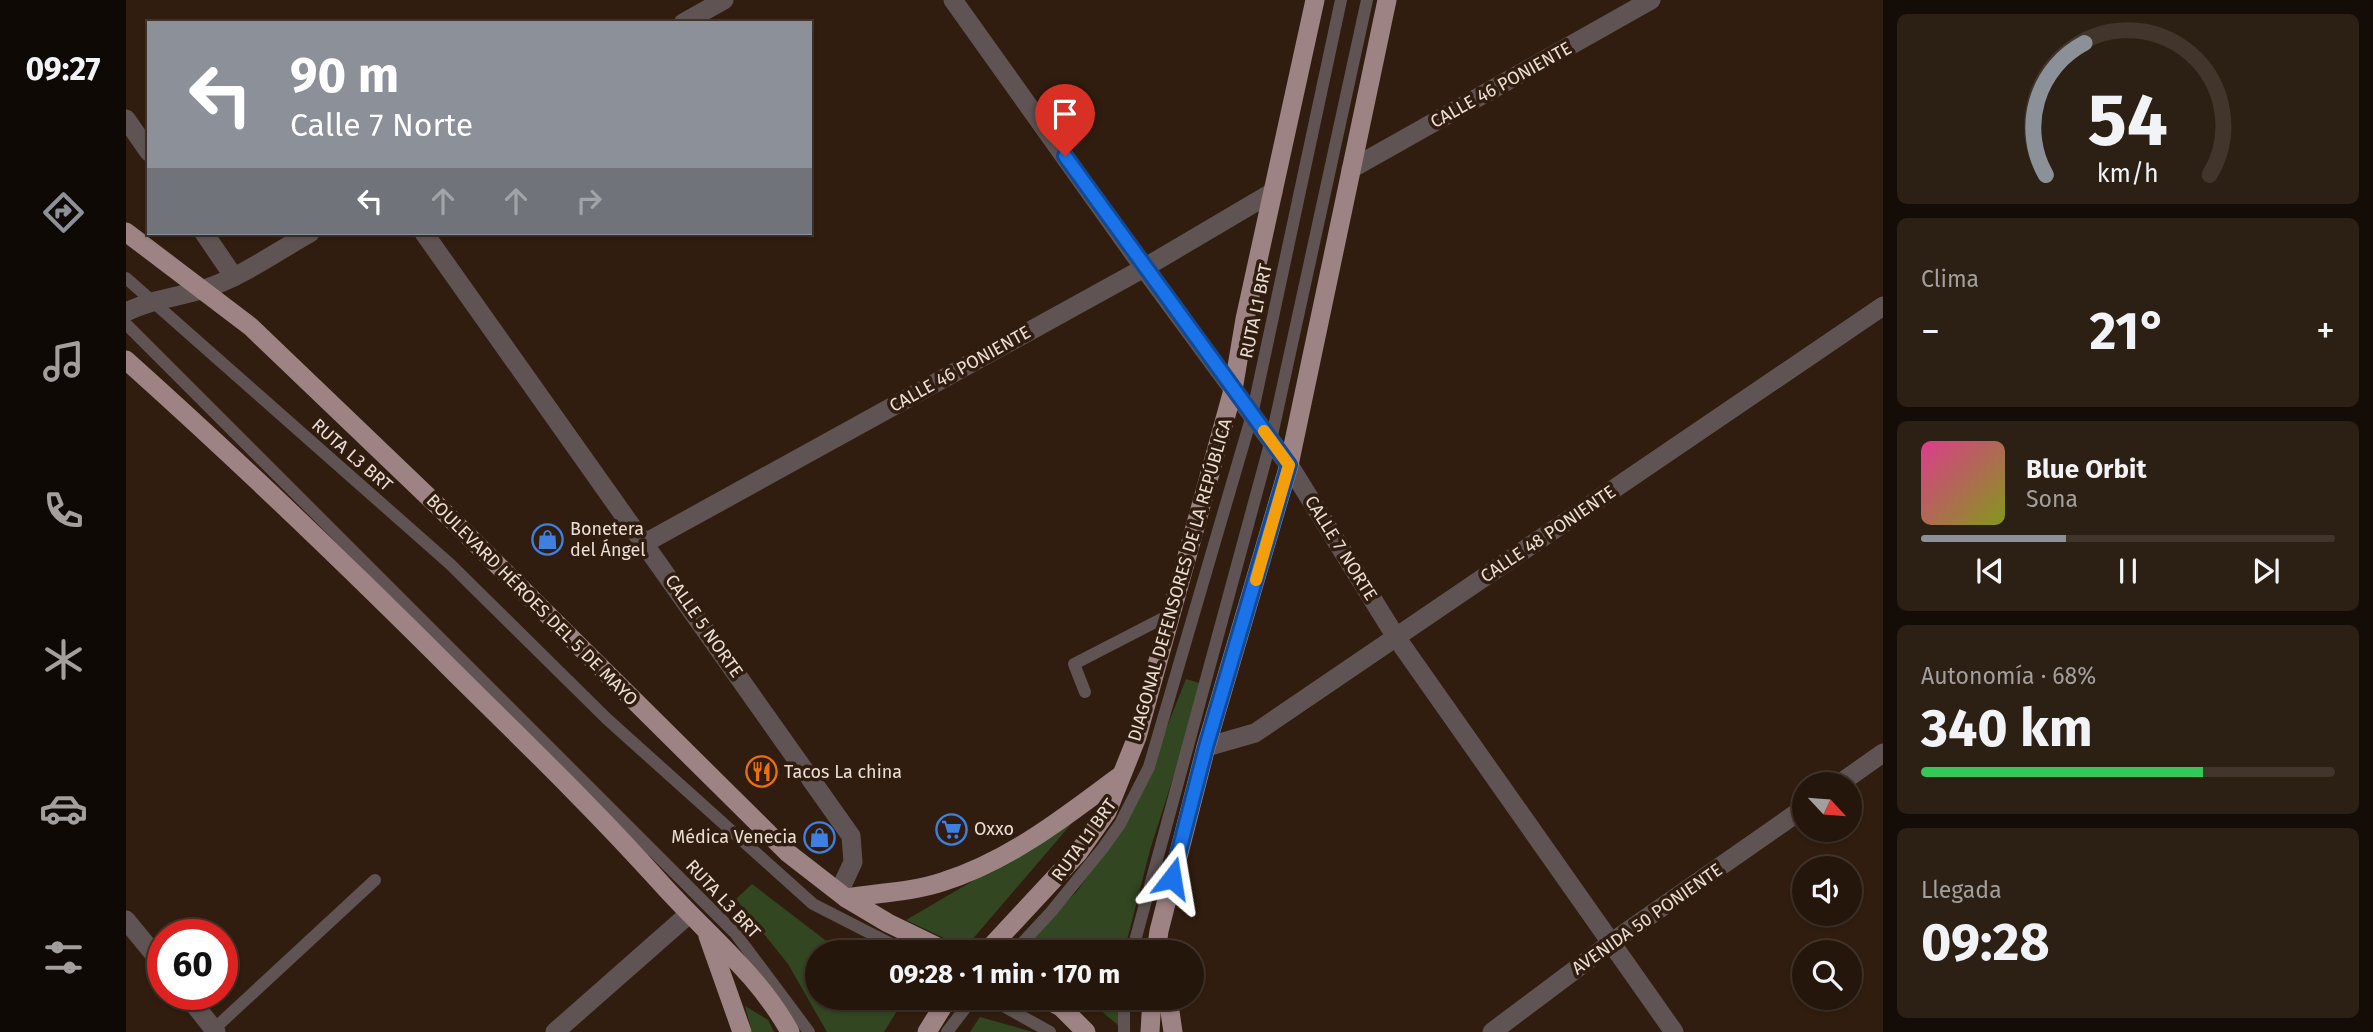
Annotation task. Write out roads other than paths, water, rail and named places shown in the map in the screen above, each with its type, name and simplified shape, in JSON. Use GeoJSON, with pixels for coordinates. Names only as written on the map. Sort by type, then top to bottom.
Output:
{"type":"FeatureCollection","features":[{"type":"Feature","properties":{"kind":"main road","name":"DIAGONAL DEFENSORES DE LA REPÚBLICA"},"geometry":{"type":"LineString","coordinates":[[997,940],[1078,853],[1107,812],[1137,737],[1233,390],[1315,0]]}},
{"type":"Feature","properties":{"kind":"main road"},"geometry":{"type":"LineString","coordinates":[[1159,940],[1159,931],[1206,747],[1289,465],[1387,0]]}},
{"type":"Feature","properties":{"kind":"main road","name":"BOULEVARD HÉROES DEL 5 DE MAYO"},"geometry":{"type":"LineString","coordinates":[[126,232],[251,327],[410,479],[788,853],[842,895],[888,923],[923,940]]}},
{"type":"Feature","properties":{"kind":"main road"},"geometry":{"type":"LineString","coordinates":[[126,360],[387,605],[606,823],[688,915],[752,977],[775,1006],[790,1032]]}},
{"type":"Feature","properties":{"kind":"main road"},"geometry":{"type":"LineString","coordinates":[[842,895],[939,883],[982,868],[1047,830],[1122,774]]}},
{"type":"Feature","properties":{"kind":"main road"},"geometry":{"type":"LineString","coordinates":[[706,932],[742,1032]]}},
{"type":"Feature","properties":{"kind":"main road"},"geometry":{"type":"LineString","coordinates":[[927,1032],[941,1010]]}},
{"type":"Feature","properties":{"kind":"main road"},"geometry":{"type":"LineString","coordinates":[[1064,1010],[1086,1032]]}},
{"type":"Feature","properties":{"kind":"main road"},"geometry":{"type":"LineString","coordinates":[[1150,1032],[1151,1010]]}},
{"type":"Feature","properties":{"kind":"main road"},"geometry":{"type":"LineString","coordinates":[[1170,1010],[1173,1032]]}},
{"type":"Feature","properties":{"kind":"street"},"geometry":{"type":"LineString","coordinates":[[687,21],[724,0]]}},
{"type":"Feature","properties":{"kind":"street","name":"CALLE 7 NORTE"},"geometry":{"type":"LineString","coordinates":[[953,0],[1144,268],[1289,465],[1396,637],[1674,1032]]}},
{"type":"Feature","properties":{"kind":"street","name":"CALLE 46 PONIENTE"},"geometry":{"type":"LineString","coordinates":[[1351,169],[1651,0]]}},
{"type":"Feature","properties":{"kind":"street"},"geometry":{"type":"LineString","coordinates":[[126,119],[147,149]]}},
{"type":"Feature","properties":{"kind":"street","name":"CALLE 46 PONIENTE"},"geometry":{"type":"LineString","coordinates":[[645,542],[1144,268],[1273,192]]}},
{"type":"Feature","properties":{"kind":"street"},"geometry":{"type":"LineString","coordinates":[[205,235],[234,277]]}},
{"type":"Feature","properties":{"kind":"street"},"geometry":{"type":"LineString","coordinates":[[126,312],[150,300],[204,289],[234,277],[307,235]]}},
{"type":"Feature","properties":{"kind":"street","name":"CALLE 5 NORTE"},"geometry":{"type":"LineString","coordinates":[[425,235],[851,836],[853,862],[842,895]]}},
{"type":"Feature","properties":{"kind":"street","name":"CALLE 48 PONIENTE"},"geometry":{"type":"LineString","coordinates":[[1206,747],[1255,733],[1883,306]]}},
{"type":"Feature","properties":{"kind":"street"},"geometry":{"type":"LineString","coordinates":[[1856,772],[1883,753]]}},
{"type":"Feature","properties":{"kind":"street","name":"AVENIDA 50 PONIENTE"},"geometry":{"type":"LineString","coordinates":[[1492,1032],[1612,942],[1792,816]]}},
{"type":"Feature","properties":{"kind":"street"},"geometry":{"type":"LineString","coordinates":[[555,1032],[688,915]]}},
{"type":"Feature","properties":{"kind":"street"},"geometry":{"type":"LineString","coordinates":[[126,920],[147,946]]}},
{"type":"Feature","properties":{"kind":"street"},"geometry":{"type":"LineString","coordinates":[[199,1010],[215,1030]]}},
{"type":"Feature","properties":{"kind":"lane","name":"RUTA L1 BRT"},"geometry":{"type":"LineString","coordinates":[[1025,940],[1103,848],[1120,824],[1149,767],[1252,415],[1341,0]]}},
{"type":"Feature","properties":{"kind":"lane"},"geometry":{"type":"LineString","coordinates":[[1135,940],[1270,440],[1367,0]]}},
{"type":"Feature","properties":{"kind":"lane","name":"RUTA L3 BRT"},"geometry":{"type":"LineString","coordinates":[[126,278],[450,564],[607,719],[813,904],[884,940]]}},
{"type":"Feature","properties":{"kind":"lane","name":"RUTA L3 BRT"},"geometry":{"type":"LineString","coordinates":[[126,324],[735,933],[809,1032]]}},
{"type":"Feature","properties":{"kind":"lane"},"geometry":{"type":"LineString","coordinates":[[1085,692],[1073,664],[1171,614]]}},
{"type":"Feature","properties":{"kind":"lane"},"geometry":{"type":"LineString","coordinates":[[215,1030],[375,880]]}},
{"type":"Feature","properties":{"kind":"lane"},"geometry":{"type":"LineString","coordinates":[[947,1032],[963,1010]]}},
{"type":"Feature","properties":{"kind":"lane"},"geometry":{"type":"LineString","coordinates":[[1011,1010],[1050,1032]]}},
{"type":"Feature","properties":{"kind":"lane"},"geometry":{"type":"LineString","coordinates":[[1124,1010],[1124,1032]]}},
{"type":"Feature","properties":{"kind":"place","name":"Bonetera del Ángel"},"geometry":{"type":"Point","coordinates":[547,539]}},
{"type":"Feature","properties":{"kind":"place","name":"Tacos La china"},"geometry":{"type":"Point","coordinates":[761,772]}},
{"type":"Feature","properties":{"kind":"place","name":"Oxxo"},"geometry":{"type":"Point","coordinates":[951,829]}},
{"type":"Feature","properties":{"kind":"place","name":"Médica Venecia"},"geometry":{"type":"Point","coordinates":[820,837]}}]}
